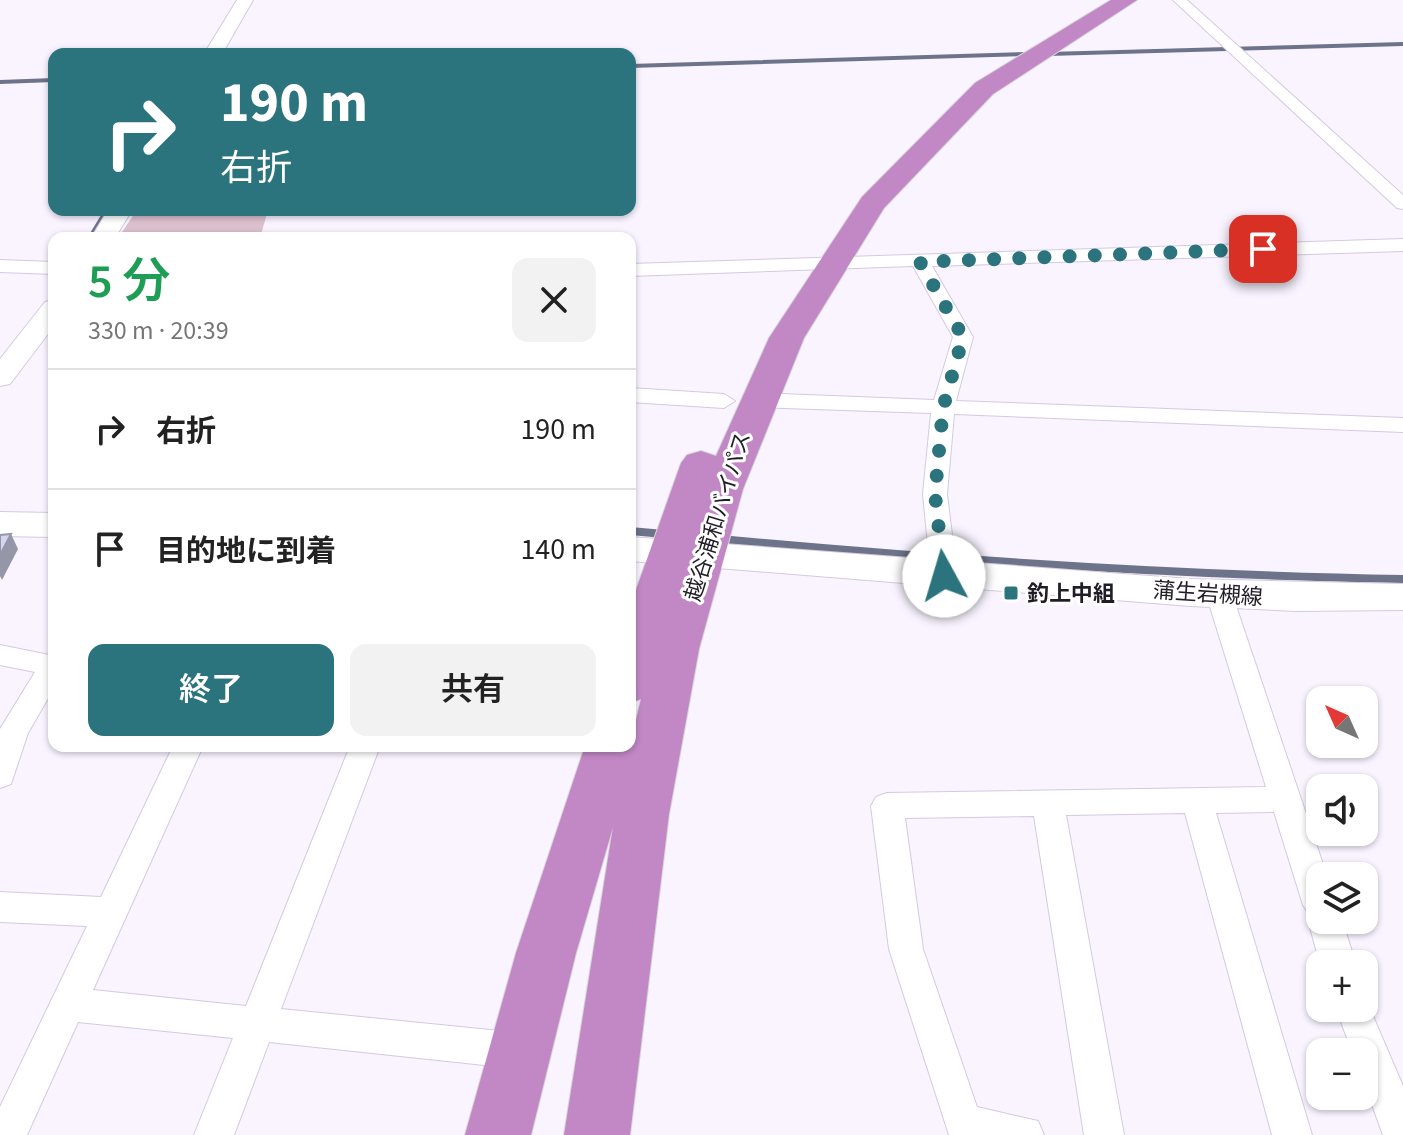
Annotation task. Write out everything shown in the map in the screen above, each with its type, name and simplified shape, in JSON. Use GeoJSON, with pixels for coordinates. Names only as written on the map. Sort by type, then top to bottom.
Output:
{"type":"FeatureCollection","features":[{"type":"Feature","properties":{"kind":"highway","name":"越谷浦和バイパス"},"geometry":{"type":"LineString","coordinates":[[636,671],[686,554],[736,449],[741,400],[793,326],[834,216],[889,154],[968,84],[1049,31],[1106,0]]}},
{"type":"Feature","properties":{"kind":"highway","name":"越谷浦和バイパス"},"geometry":{"type":"LineString","coordinates":[[815,264],[847,233],[944,123],[1019,62],[1126,0]]}},
{"type":"Feature","properties":{"kind":"highway","name":"越谷浦和バイパス"},"geometry":{"type":"LineString","coordinates":[[597,1135],[621,942],[686,554]]}},
{"type":"Feature","properties":{"kind":"highway"},"geometry":{"type":"LineString","coordinates":[[498,1135],[546,953],[609,752]]}},
{"type":"Feature","properties":{"kind":"main road"},"geometry":{"type":"LineString","coordinates":[[0,524],[48,525]]}},
{"type":"Feature","properties":{"kind":"main road","name":"蒲生岩槻線"},"geometry":{"type":"LineString","coordinates":[[636,550],[944,576],[1292,599],[1403,597]]}},
{"type":"Feature","properties":{"kind":"street"},"geometry":{"type":"LineString","coordinates":[[217,48],[245,0]]}},
{"type":"Feature","properties":{"kind":"street"},"geometry":{"type":"LineString","coordinates":[[1179,0],[1403,204]]}},
{"type":"Feature","properties":{"kind":"street"},"geometry":{"type":"LineString","coordinates":[[1195,0],[1233,33],[1220,36]]}},
{"type":"Feature","properties":{"kind":"street"},"geometry":{"type":"LineString","coordinates":[[636,270],[1403,245]]}},
{"type":"Feature","properties":{"kind":"street"},"geometry":{"type":"LineString","coordinates":[[920,262],[963,337],[943,408],[935,494],[944,576]]}},
{"type":"Feature","properties":{"kind":"street"},"geometry":{"type":"LineString","coordinates":[[0,266],[48,268]]}},
{"type":"Feature","properties":{"kind":"street"},"geometry":{"type":"LineString","coordinates":[[0,378],[48,316]]}},
{"type":"Feature","properties":{"kind":"street"},"geometry":{"type":"LineString","coordinates":[[636,395],[1403,425]]}},
{"type":"Feature","properties":{"kind":"street"},"geometry":{"type":"LineString","coordinates":[[1219,594],[1307,862]]}},
{"type":"Feature","properties":{"kind":"street"},"geometry":{"type":"LineString","coordinates":[[0,655],[48,665]]}},
{"type":"Feature","properties":{"kind":"street"},"geometry":{"type":"LineString","coordinates":[[0,776],[6,731],[48,674]]}},
{"type":"Feature","properties":{"kind":"street"},"geometry":{"type":"LineString","coordinates":[[7,1135],[185,752]]}},
{"type":"Feature","properties":{"kind":"street"},"geometry":{"type":"LineString","coordinates":[[214,1135],[363,752]]}},
{"type":"Feature","properties":{"kind":"street"},"geometry":{"type":"LineString","coordinates":[[1024,1135],[963,1123],[906,949],[887,806],[1287,799]]}},
{"type":"Feature","properties":{"kind":"street"},"geometry":{"type":"LineString","coordinates":[[1197,801],[1292,1135]]}},
{"type":"Feature","properties":{"kind":"street"},"geometry":{"type":"LineString","coordinates":[[1048,803],[1104,1135]]}},
{"type":"Feature","properties":{"kind":"street"},"geometry":{"type":"LineString","coordinates":[[0,907],[110,912]]}},
{"type":"Feature","properties":{"kind":"street"},"geometry":{"type":"LineString","coordinates":[[67,1004],[521,1051]]}},
{"type":"Feature","properties":{"kind":"street"},"geometry":{"type":"LineString","coordinates":[[1359,1022],[1403,1135]]}},
{"type":"Feature","properties":{"kind":"shaded area"},"geometry":{"type":"Polygon","coordinates":[[[133,216],[266,216],[262,232],[122,232],[133,216]]]}},
{"type":"Feature","properties":{"kind":"building"},"geometry":{"type":"Polygon","coordinates":[[[11,534],[0,555],[0,535],[11,534]]]}},
{"type":"Feature","properties":{"kind":"waterway"},"geometry":{"type":"LineString","coordinates":[[1048,54],[1403,44]]}},
{"type":"Feature","properties":{"kind":"waterway"},"geometry":{"type":"LineString","coordinates":[[636,66],[1028,54]]}},
{"type":"Feature","properties":{"kind":"waterway"},"geometry":{"type":"LineString","coordinates":[[0,82],[48,80]]}},
{"type":"Feature","properties":{"kind":"waterway"},"geometry":{"type":"LineString","coordinates":[[94,232],[103,216]]}},
{"type":"Feature","properties":{"kind":"waterway"},"geometry":{"type":"LineString","coordinates":[[636,532],[664,534]]}},
{"type":"Feature","properties":{"kind":"waterway"},"geometry":{"type":"LineString","coordinates":[[720,539],[1061,565],[1403,579]]}},
{"type":"Feature","properties":{"kind":"place","name":"釣上中組"},"geometry":{"type":"Point","coordinates":[1011,593]}},
{"type":"Feature","properties":{"kind":"route"},"geometry":{"type":"LineString","coordinates":[[944,576],[935,494],[943,408],[963,337],[920,262],[1263,249]]}}]}
